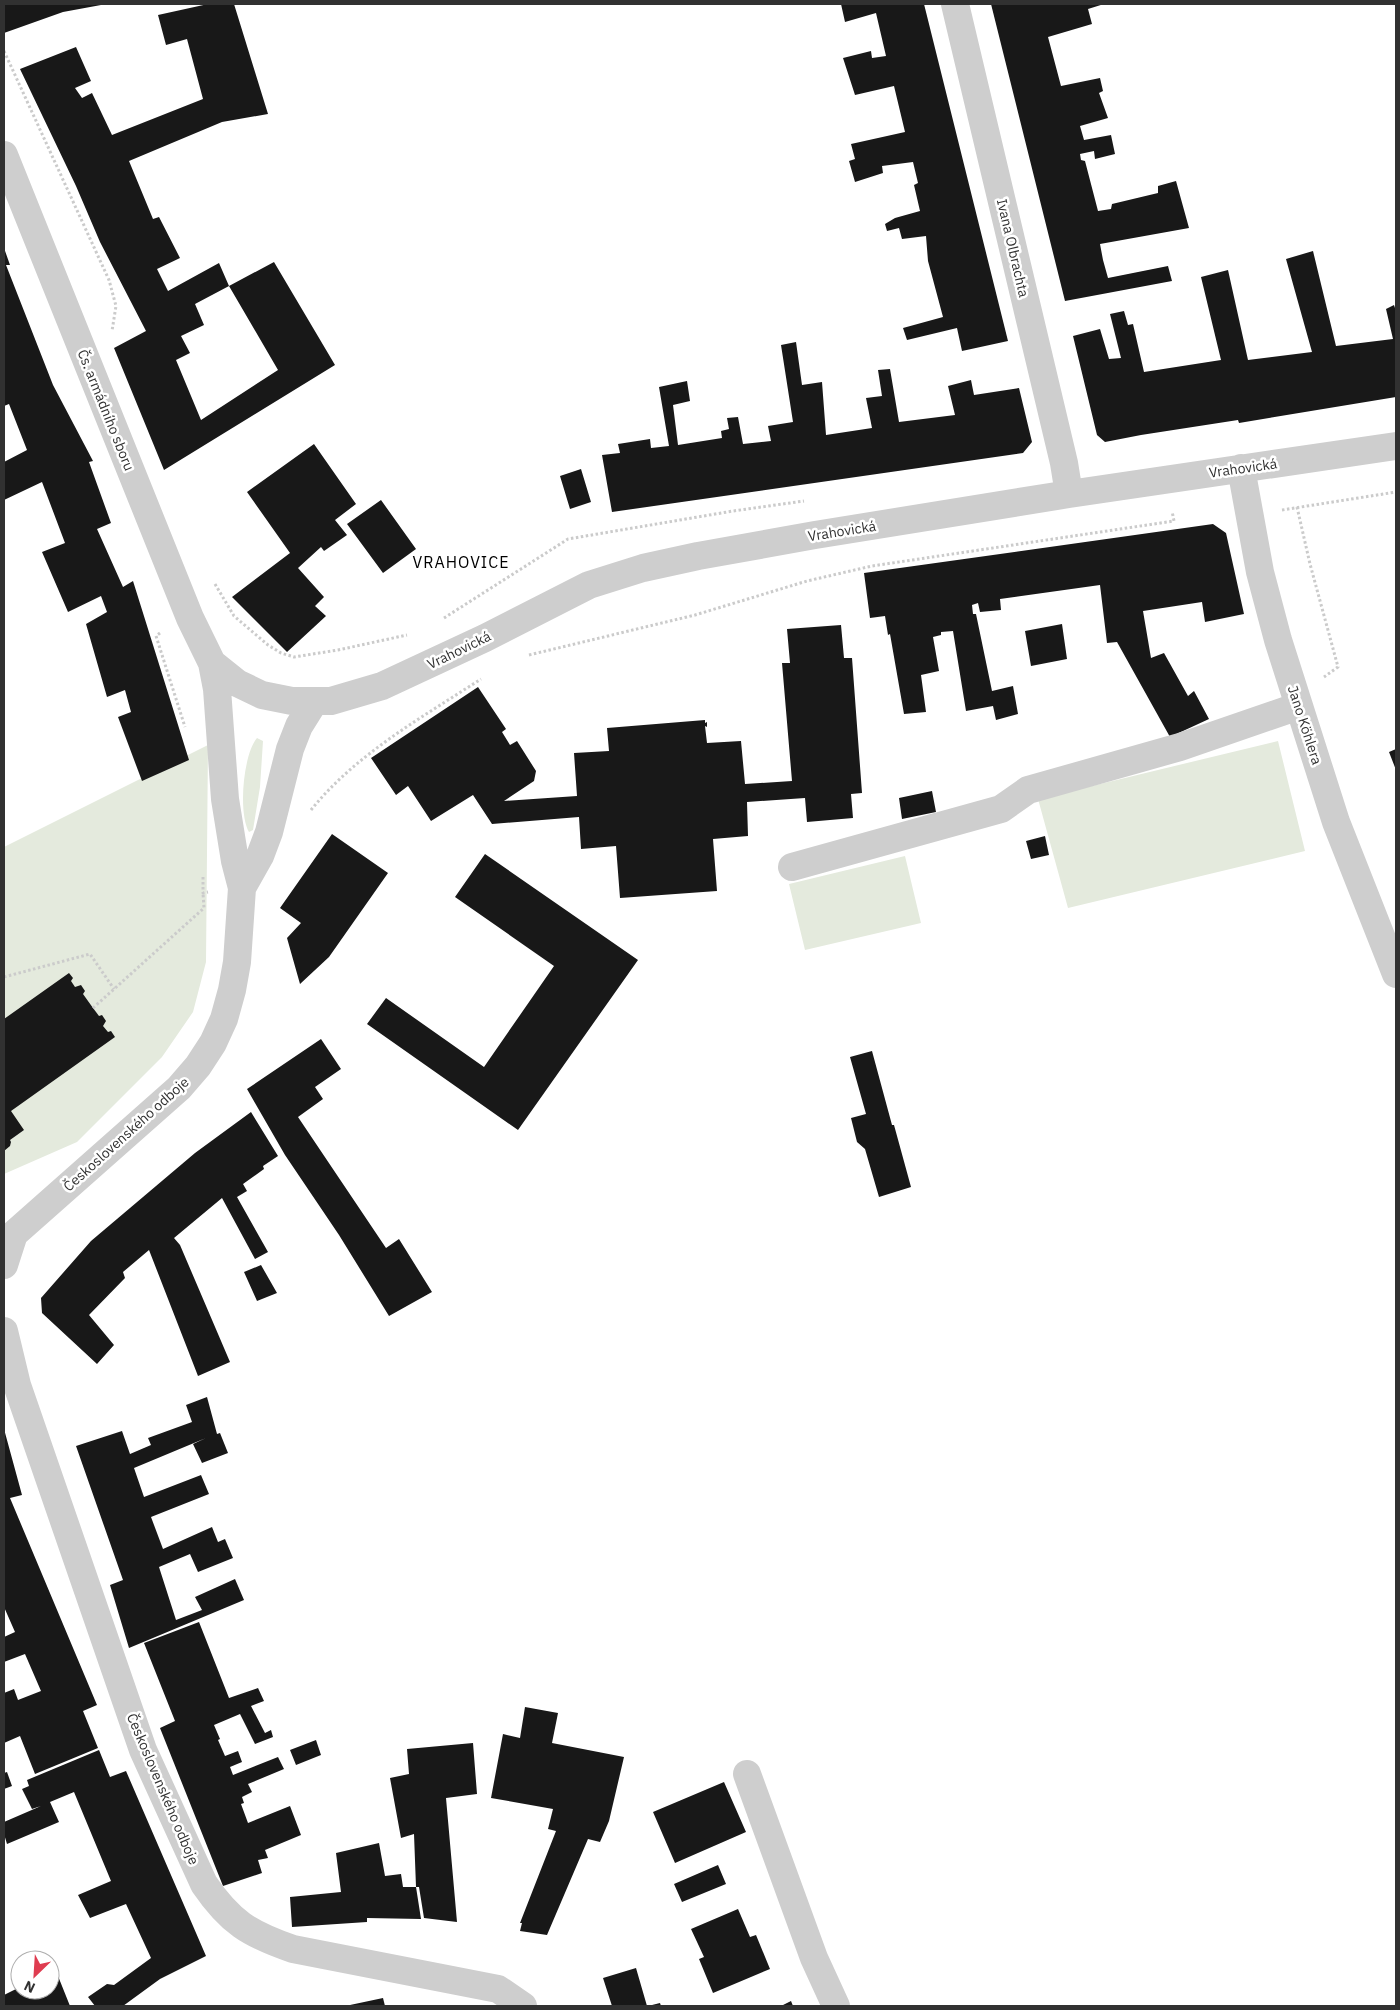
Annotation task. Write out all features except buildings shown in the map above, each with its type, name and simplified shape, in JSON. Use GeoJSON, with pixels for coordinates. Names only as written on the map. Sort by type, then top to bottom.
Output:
{"type":"FeatureCollection","features":[{"type":"Feature","properties":{"kind":"street","name":"Ivana Olbrachta"},"geometry":{"type":"LineString","coordinates":[[955,4],[1064,464],[1069,494]]}},
{"type":"Feature","properties":{"kind":"street","name":"Čs. armádního sboru"},"geometry":{"type":"LineString","coordinates":[[4,155],[190,618],[212,663]]}},
{"type":"Feature","properties":{"kind":"street","name":"Vrahovická"},"geometry":{"type":"LineString","coordinates":[[212,663],[237,683],[262,695],[292,701],[314,702],[353,696],[382,686],[486,638],[589,585],[643,568],[795,539],[1069,494],[1396,446]]}},
{"type":"Feature","properties":{"kind":"street","name":"Jano Köhlera"},"geometry":{"type":"LineString","coordinates":[[1241,468],[1260,572],[1278,640],[1336,822],[1396,974]]}},
{"type":"Feature","properties":{"kind":"street","name":"Československého odboje"},"geometry":{"type":"LineString","coordinates":[[4,1265],[9,1233],[178,1088],[198,1066],[213,1042],[224,1019],[237,962],[242,888],[234,861],[229,824],[217,690],[212,663]]}},
{"type":"Feature","properties":{"kind":"street"},"geometry":{"type":"LineString","coordinates":[[242,888],[260,856],[269,832],[290,749],[299,726],[314,702]]}},
{"type":"Feature","properties":{"kind":"street"},"geometry":{"type":"LineString","coordinates":[[792,867],[1001,809],[1028,790],[1180,747],[1299,706]]}},
{"type":"Feature","properties":{"kind":"street","name":"Československého odboje"},"geometry":{"type":"LineString","coordinates":[[4,1331],[17,1385],[144,1750],[204,1884],[216,1902],[245,1929],[293,1949],[498,1989],[523,2006]]}},
{"type":"Feature","properties":{"kind":"street"},"geometry":{"type":"LineString","coordinates":[[747,1774],[814,1958],[836,2006]]}},
{"type":"Feature","properties":{"kind":"path"},"geometry":{"type":"LineString","coordinates":[[527,656],[694,615],[806,581],[872,566],[1174,521],[1167,480]]}},
{"type":"Feature","properties":{"kind":"path"},"geometry":{"type":"LineString","coordinates":[[1249,515],[1396,492]]}},
{"type":"Feature","properties":{"kind":"path"},"geometry":{"type":"LineString","coordinates":[[442,619],[568,539],[811,500]]}},
{"type":"Feature","properties":{"kind":"path"},"geometry":{"type":"LineString","coordinates":[[1297,508],[1338,667],[1323,678]]}},
{"type":"Feature","properties":{"kind":"path"},"geometry":{"type":"LineString","coordinates":[[186,731],[156,636],[224,600],[234,616],[268,645],[281,653],[294,657],[413,634]]}},
{"type":"Feature","properties":{"kind":"path"},"geometry":{"type":"LineString","coordinates":[[305,817],[350,768],[393,736],[482,678]]}},
{"type":"Feature","properties":{"kind":"path"},"geometry":{"type":"LineString","coordinates":[[93,1008],[204,908],[203,874]]}},
{"type":"Feature","properties":{"kind":"path"},"geometry":{"type":"LineString","coordinates":[[203,893],[242,888]]}},
{"type":"Feature","properties":{"kind":"path"},"geometry":{"type":"LineString","coordinates":[[4,977],[90,954],[114,989]]}},
{"type":"Feature","properties":{"kind":"shaded area"},"geometry":{"type":"Polygon","coordinates":[[[257,738],[263,741],[260,787],[253,830],[249,832],[243,798],[245,770],[252,746],[257,738]]]}},
{"type":"Feature","properties":{"kind":"shaded area"},"geometry":{"type":"Polygon","coordinates":[[[1278,741],[1305,851],[1068,908],[1038,799],[1278,741]]]}},
{"type":"Feature","properties":{"kind":"shaded area"},"geometry":{"type":"Polygon","coordinates":[[[208,745],[206,962],[193,1012],[162,1057],[77,1142],[4,1174],[4,847],[208,745]]]}},
{"type":"Feature","properties":{"kind":"shaded area"},"geometry":{"type":"Polygon","coordinates":[[[905,856],[921,923],[805,950],[789,884],[905,856]]]}},
{"type":"Feature","properties":{"kind":"district","name":"VRAHOVICE"},"geometry":{"type":"Point","coordinates":[461,562]}}]}
